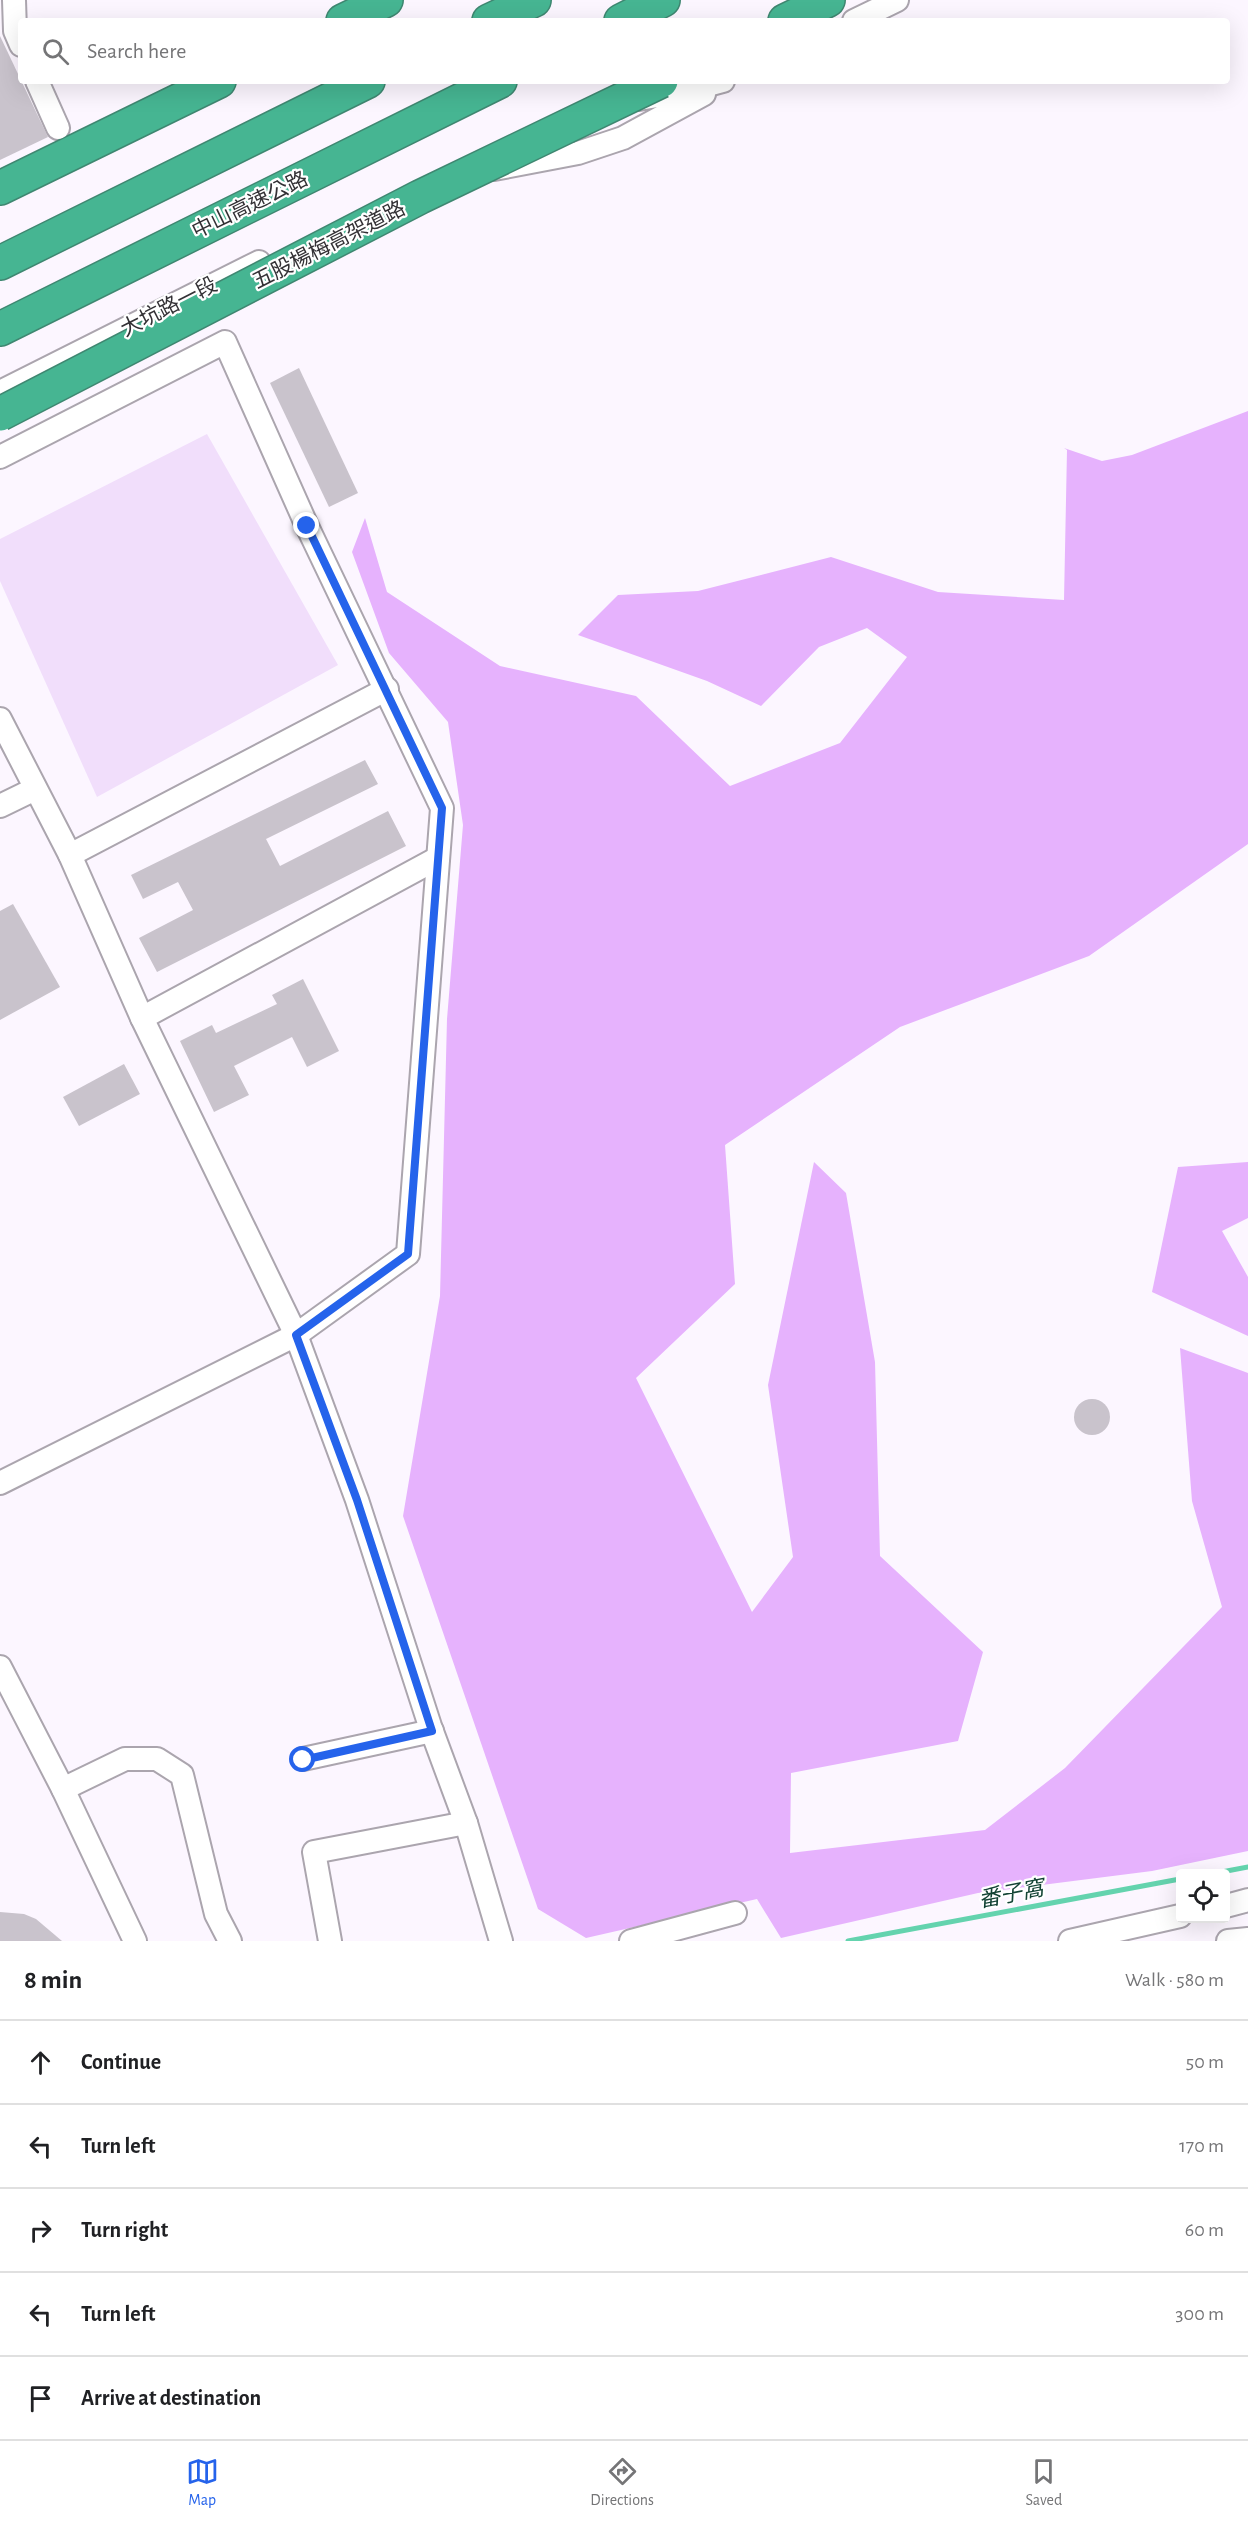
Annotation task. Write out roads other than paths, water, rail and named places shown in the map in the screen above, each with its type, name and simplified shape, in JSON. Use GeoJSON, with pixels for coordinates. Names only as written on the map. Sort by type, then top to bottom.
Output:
{"type":"FeatureCollection","features":[{"type":"Feature","properties":{"kind":"highway"},"geometry":{"type":"LineString","coordinates":[[349,18],[386,0]]}},
{"type":"Feature","properties":{"kind":"highway"},"geometry":{"type":"LineString","coordinates":[[495,18],[534,0]]}},
{"type":"Feature","properties":{"kind":"highway"},"geometry":{"type":"LineString","coordinates":[[627,18],[663,0]]}},
{"type":"Feature","properties":{"kind":"highway"},"geometry":{"type":"LineString","coordinates":[[791,18],[828,0]]}},
{"type":"Feature","properties":{"kind":"highway"},"geometry":{"type":"LineString","coordinates":[[0,188],[213,84]]}},
{"type":"Feature","properties":{"kind":"highway"},"geometry":{"type":"LineString","coordinates":[[0,262],[362,84]]}},
{"type":"Feature","properties":{"kind":"highway","name":"中山高速公路"},"geometry":{"type":"LineString","coordinates":[[0,329],[494,84]]}},
{"type":"Feature","properties":{"kind":"highway","name":"五股楊梅高架道路"},"geometry":{"type":"LineString","coordinates":[[0,414],[420,197],[655,84]]}},
{"type":"Feature","properties":{"kind":"street"},"geometry":{"type":"LineString","coordinates":[[12,38],[14,0]]}},
{"type":"Feature","properties":{"kind":"street"},"geometry":{"type":"LineString","coordinates":[[860,18],[897,0]]}},
{"type":"Feature","properties":{"kind":"street"},"geometry":{"type":"LineString","coordinates":[[38,84],[58,128]]}},
{"type":"Feature","properties":{"kind":"street","name":"大坑路一段"},"geometry":{"type":"LineString","coordinates":[[0,392],[402,190],[575,106],[681,92],[712,84]]}},
{"type":"Feature","properties":{"kind":"street","name":"大坑路一段"},"geometry":{"type":"LineString","coordinates":[[402,190],[440,180],[540,162],[601,146],[623,138],[723,84]]}},
{"type":"Feature","properties":{"kind":"street"},"geometry":{"type":"LineString","coordinates":[[0,458],[225,342],[307,526],[442,808],[408,1254],[296,1335],[0,1484]]}},
{"type":"Feature","properties":{"kind":"street"},"geometry":{"type":"LineString","coordinates":[[70,855],[387,689]]}},
{"type":"Feature","properties":{"kind":"street"},"geometry":{"type":"LineString","coordinates":[[0,718],[70,855],[142,1018],[296,1335],[357,1500],[432,1731],[466,1822],[501,1941]]}},
{"type":"Feature","properties":{"kind":"street"},"geometry":{"type":"LineString","coordinates":[[0,806],[35,789]]}},
{"type":"Feature","properties":{"kind":"street"},"geometry":{"type":"LineString","coordinates":[[142,1018],[438,858]]}},
{"type":"Feature","properties":{"kind":"street"},"geometry":{"type":"LineString","coordinates":[[0,1667],[63,1789],[135,1941]]}},
{"type":"Feature","properties":{"kind":"street"},"geometry":{"type":"LineString","coordinates":[[303,1760],[432,1731]]}},
{"type":"Feature","properties":{"kind":"street"},"geometry":{"type":"LineString","coordinates":[[63,1789],[125,1760],[157,1760],[182,1776],[216,1914],[230,1941]]}},
{"type":"Feature","properties":{"kind":"street"},"geometry":{"type":"LineString","coordinates":[[330,1941],[314,1852],[466,1822]]}},
{"type":"Feature","properties":{"kind":"street"},"geometry":{"type":"LineString","coordinates":[[1230,1905],[1248,1900]]}},
{"type":"Feature","properties":{"kind":"street"},"geometry":{"type":"LineString","coordinates":[[631,1941],[735,1913]]}},
{"type":"Feature","properties":{"kind":"street"},"geometry":{"type":"LineString","coordinates":[[1070,1941],[1176,1917]]}},
{"type":"Feature","properties":{"kind":"street"},"geometry":{"type":"LineString","coordinates":[[1228,1941],[1248,1939]]}},
{"type":"Feature","properties":{"kind":"waterway","name":"番子窩"},"geometry":{"type":"LineString","coordinates":[[1230,1870],[1248,1867]]}},
{"type":"Feature","properties":{"kind":"waterway","name":"番子窩"},"geometry":{"type":"LineString","coordinates":[[848,1941],[1176,1880]]}}]}
